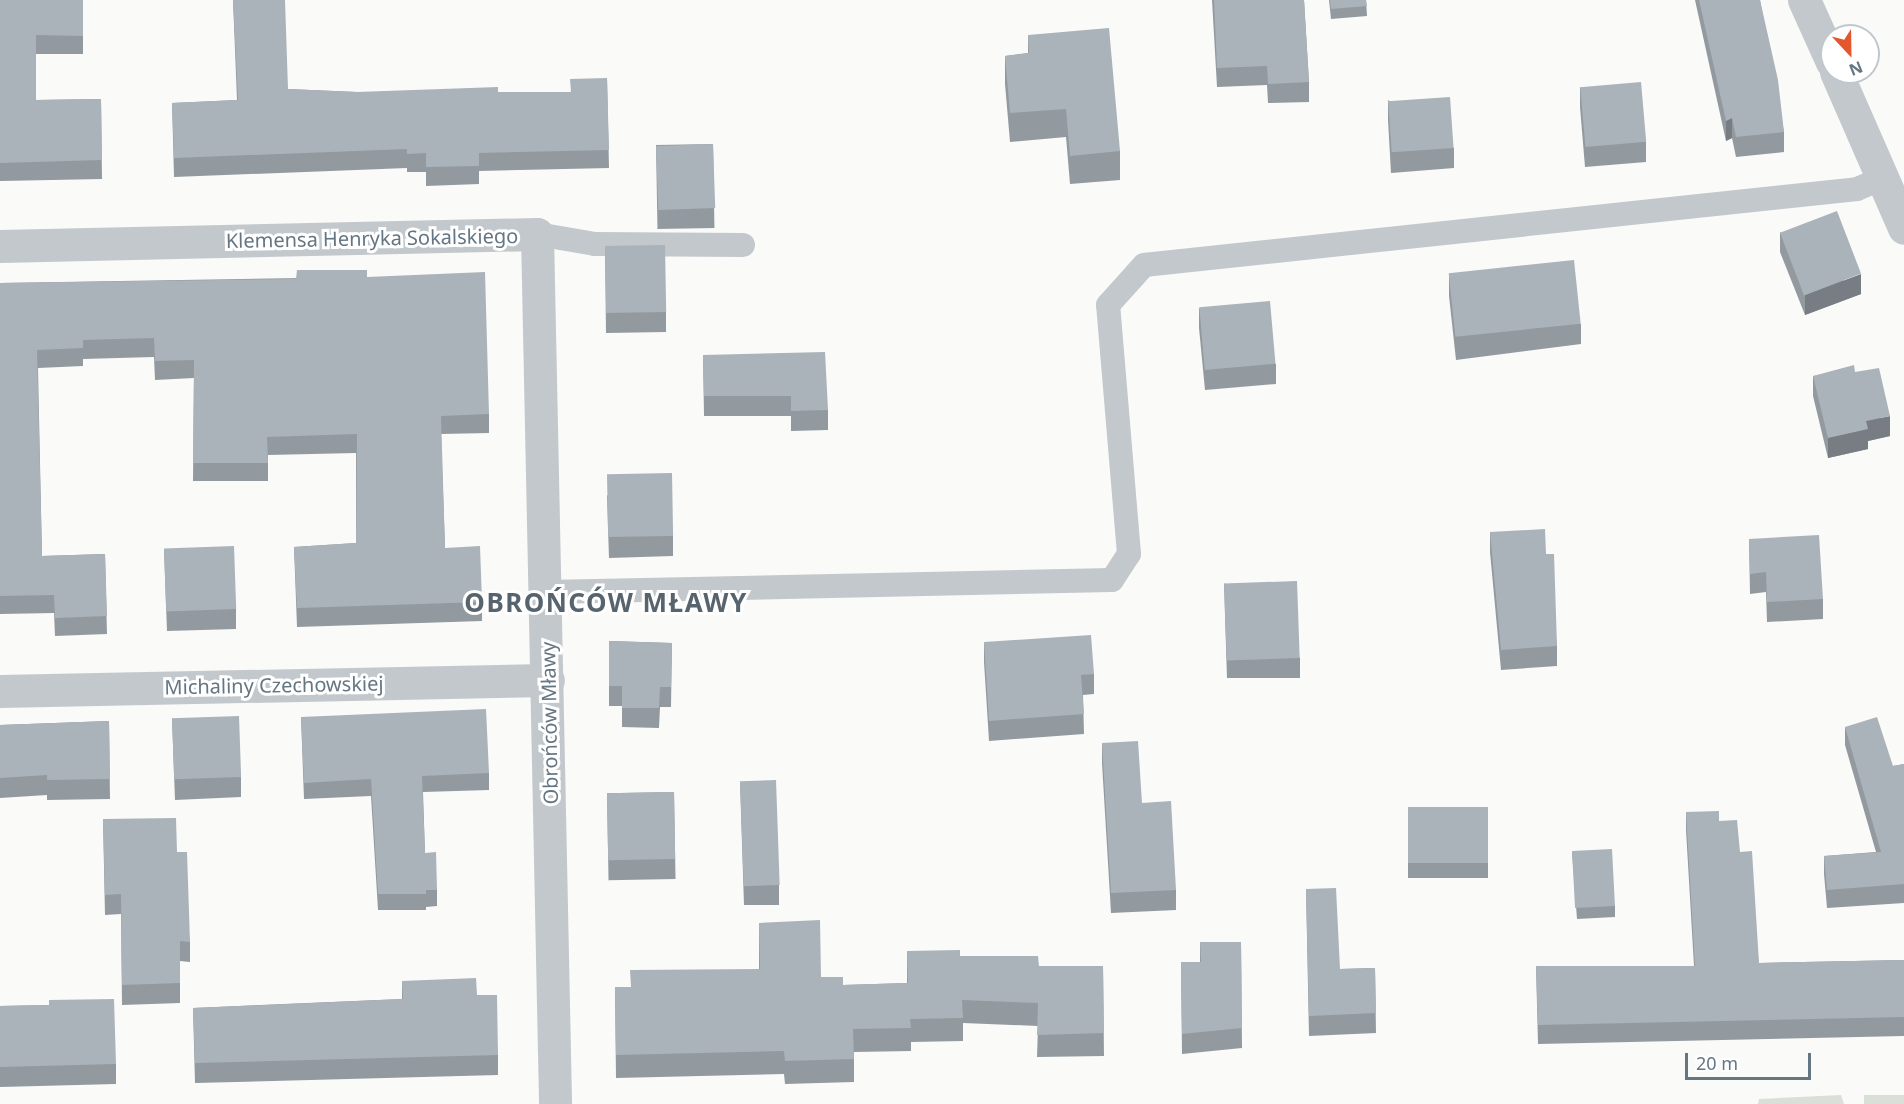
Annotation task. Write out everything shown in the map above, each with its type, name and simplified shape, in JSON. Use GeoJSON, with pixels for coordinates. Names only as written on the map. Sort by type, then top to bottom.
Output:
{"type":"FeatureCollection","features":[{"type":"Feature","properties":{"kind":"street"},"geometry":{"type":"LineString","coordinates":[[1804,0],[1820,36]]}},
{"type":"Feature","properties":{"kind":"street"},"geometry":{"type":"LineString","coordinates":[[1841,84],[1904,228]]}},
{"type":"Feature","properties":{"kind":"street","name":"Obrońców Mławy"},"geometry":{"type":"LineString","coordinates":[[537,234],[555,1104]]}},
{"type":"Feature","properties":{"kind":"street","name":"Klemensa Henryka Sokalskiego"},"geometry":{"type":"LineString","coordinates":[[0,246],[537,234]]}},
{"type":"Feature","properties":{"kind":"street","name":"Michaliny Czechowskiej"},"geometry":{"type":"LineString","coordinates":[[0,691],[548,680]]}},
{"type":"Feature","properties":{"kind":"lane"},"geometry":{"type":"LineString","coordinates":[[546,592],[1112,580],[1129,554],[1108,305],[1144,265],[1857,189],[1883,178]]}},
{"type":"Feature","properties":{"kind":"lane","name":"Klemensa Henryka Sokalskiego"},"geometry":{"type":"LineString","coordinates":[[537,234],[595,244],[743,245]]}},
{"type":"Feature","properties":{"kind":"shaded area"},"geometry":{"type":"Polygon","coordinates":[[[1841,1095],[1844,1104],[1758,1104],[1759,1099],[1841,1095]]]}},
{"type":"Feature","properties":{"kind":"shaded area"},"geometry":{"type":"Polygon","coordinates":[[[1864,1095],[1904,1095],[1904,1104],[1864,1104],[1864,1095]]]}},
{"type":"Feature","properties":{"kind":"building"},"geometry":{"type":"Polygon","coordinates":[[[0,0],[83,0],[83,36],[36,35],[36,100],[101,99],[102,160],[0,163],[0,0]]]}},
{"type":"Feature","properties":{"kind":"building"},"geometry":{"type":"Polygon","coordinates":[[[233,0],[285,0],[288,89],[357,92],[498,87],[498,92],[571,92],[570,79],[607,78],[609,150],[479,153],[479,166],[426,167],[426,153],[407,154],[407,149],[174,158],[172,103],[238,100],[233,0]]]}},
{"type":"Feature","properties":{"kind":"building"},"geometry":{"type":"Polygon","coordinates":[[[1214,0],[1304,0],[1309,82],[1268,84],[1267,66],[1217,68],[1214,0]]]}},
{"type":"Feature","properties":{"kind":"building"},"geometry":{"type":"Polygon","coordinates":[[[1330,0],[1366,0],[1367,6],[1331,9],[1330,0]]]}},
{"type":"Feature","properties":{"kind":"building"},"geometry":{"type":"Polygon","coordinates":[[[1699,0],[1760,0],[1778,80],[1784,132],[1736,137],[1732,118],[1726,121],[1699,0]]]}},
{"type":"Feature","properties":{"kind":"building"},"geometry":{"type":"Polygon","coordinates":[[[1109,28],[1120,151],[1070,156],[1066,109],[1010,113],[1005,56],[1029,53],[1028,35],[1109,28]]]}},
{"type":"Feature","properties":{"kind":"building"},"geometry":{"type":"Polygon","coordinates":[[[1641,82],[1646,142],[1585,147],[1580,87],[1641,82]]]}},
{"type":"Feature","properties":{"kind":"building"},"geometry":{"type":"Polygon","coordinates":[[[1450,97],[1454,148],[1392,152],[1388,101],[1450,97]]]}},
{"type":"Feature","properties":{"kind":"building"},"geometry":{"type":"Polygon","coordinates":[[[713,144],[715,208],[658,210],[656,146],[713,144]]]}},
{"type":"Feature","properties":{"kind":"building"},"geometry":{"type":"Polygon","coordinates":[[[1837,211],[1861,274],[1804,295],[1780,233],[1837,211]]]}},
{"type":"Feature","properties":{"kind":"building"},"geometry":{"type":"Polygon","coordinates":[[[665,245],[666,312],[606,313],[605,246],[665,245]]]}},
{"type":"Feature","properties":{"kind":"building"},"geometry":{"type":"Polygon","coordinates":[[[1574,260],[1581,324],[1455,337],[1449,273],[1574,260]]]}},
{"type":"Feature","properties":{"kind":"building"},"geometry":{"type":"Polygon","coordinates":[[[297,270],[367,270],[367,277],[485,272],[489,414],[441,416],[445,548],[480,546],[482,602],[297,608],[294,547],[356,543],[357,434],[267,437],[268,463],[193,463],[194,360],[155,361],[154,338],[83,340],[83,348],[37,350],[42,556],[105,554],[107,616],[55,618],[54,595],[0,596],[0,283],[296,279],[297,270]]]}},
{"type":"Feature","properties":{"kind":"building"},"geometry":{"type":"Polygon","coordinates":[[[1270,301],[1275,364],[1205,370],[1199,307],[1270,301]]]}},
{"type":"Feature","properties":{"kind":"building"},"geometry":{"type":"Polygon","coordinates":[[[825,352],[828,410],[791,411],[791,396],[704,396],[703,355],[825,352]]]}},
{"type":"Feature","properties":{"kind":"building"},"geometry":{"type":"Polygon","coordinates":[[[1854,365],[1855,372],[1879,368],[1890,416],[1866,421],[1868,429],[1828,438],[1813,376],[1854,365]]]}},
{"type":"Feature","properties":{"kind":"building"},"geometry":{"type":"Polygon","coordinates":[[[672,473],[673,536],[608,537],[607,474],[672,473]]]}},
{"type":"Feature","properties":{"kind":"building"},"geometry":{"type":"Polygon","coordinates":[[[1545,529],[1546,554],[1554,554],[1557,646],[1501,650],[1490,532],[1545,529]]]}},
{"type":"Feature","properties":{"kind":"building"},"geometry":{"type":"Polygon","coordinates":[[[1819,535],[1823,599],[1767,602],[1766,572],[1750,574],[1749,539],[1819,535]]]}},
{"type":"Feature","properties":{"kind":"building"},"geometry":{"type":"Polygon","coordinates":[[[234,546],[236,609],[166,611],[164,548],[234,546]]]}},
{"type":"Feature","properties":{"kind":"building"},"geometry":{"type":"Polygon","coordinates":[[[1297,581],[1300,658],[1227,661],[1224,584],[1297,581]]]}},
{"type":"Feature","properties":{"kind":"building"},"geometry":{"type":"Polygon","coordinates":[[[1091,635],[1094,674],[1081,675],[1084,714],[989,721],[984,642],[1091,635]]]}},
{"type":"Feature","properties":{"kind":"building"},"geometry":{"type":"Polygon","coordinates":[[[609,641],[672,643],[671,687],[660,687],[659,708],[622,708],[622,686],[609,686],[609,641]]]}},
{"type":"Feature","properties":{"kind":"building"},"geometry":{"type":"Polygon","coordinates":[[[486,709],[489,773],[422,776],[425,853],[436,852],[437,890],[426,890],[426,894],[378,894],[371,779],[304,783],[301,717],[486,709]]]}},
{"type":"Feature","properties":{"kind":"building"},"geometry":{"type":"Polygon","coordinates":[[[239,716],[241,777],[174,779],[172,718],[239,716]]]}},
{"type":"Feature","properties":{"kind":"building"},"geometry":{"type":"Polygon","coordinates":[[[1877,717],[1893,766],[1904,764],[1904,884],[1827,890],[1824,856],[1881,852],[1845,727],[1877,717]]]}},
{"type":"Feature","properties":{"kind":"building"},"geometry":{"type":"Polygon","coordinates":[[[109,721],[110,779],[47,780],[47,775],[0,778],[0,725],[109,721]]]}},
{"type":"Feature","properties":{"kind":"building"},"geometry":{"type":"Polygon","coordinates":[[[1138,741],[1142,803],[1171,801],[1176,890],[1111,893],[1102,743],[1138,741]]]}},
{"type":"Feature","properties":{"kind":"building"},"geometry":{"type":"Polygon","coordinates":[[[776,780],[780,885],[744,886],[740,781],[776,780]]]}},
{"type":"Feature","properties":{"kind":"building"},"geometry":{"type":"Polygon","coordinates":[[[674,792],[675,859],[608,860],[607,793],[674,792]]]}},
{"type":"Feature","properties":{"kind":"building"},"geometry":{"type":"Polygon","coordinates":[[[1408,807],[1488,807],[1488,863],[1408,863],[1408,807]]]}},
{"type":"Feature","properties":{"kind":"building"},"geometry":{"type":"Polygon","coordinates":[[[1719,811],[1719,821],[1737,820],[1740,852],[1752,851],[1759,963],[1904,960],[1904,1017],[1538,1025],[1536,966],[1695,966],[1686,812],[1719,811]]]}},
{"type":"Feature","properties":{"kind":"building"},"geometry":{"type":"Polygon","coordinates":[[[176,818],[177,852],[187,852],[190,942],[180,941],[180,983],[122,985],[121,894],[105,895],[103,819],[176,818]]]}},
{"type":"Feature","properties":{"kind":"building"},"geometry":{"type":"Polygon","coordinates":[[[1612,849],[1615,906],[1575,908],[1572,851],[1612,849]]]}},
{"type":"Feature","properties":{"kind":"building"},"geometry":{"type":"Polygon","coordinates":[[[1336,888],[1340,969],[1375,968],[1376,1013],[1309,1016],[1306,889],[1336,888]]]}},
{"type":"Feature","properties":{"kind":"building"},"geometry":{"type":"Polygon","coordinates":[[[820,920],[821,977],[843,977],[843,985],[908,983],[907,951],[960,950],[960,956],[1038,956],[1039,966],[1103,966],[1104,1033],[1037,1035],[1038,1003],[962,1000],[963,1018],[910,1019],[911,1028],[853,1029],[854,1059],[785,1061],[784,1051],[616,1055],[615,987],[631,987],[630,970],[760,969],[759,923],[820,920]]]}},
{"type":"Feature","properties":{"kind":"building"},"geometry":{"type":"Polygon","coordinates":[[[1200,942],[1241,942],[1242,1028],[1182,1034],[1181,962],[1201,962],[1200,942]]]}},
{"type":"Feature","properties":{"kind":"building"},"geometry":{"type":"Polygon","coordinates":[[[476,978],[477,995],[497,995],[498,1055],[195,1063],[193,1008],[403,999],[402,981],[476,978]]]}},
{"type":"Feature","properties":{"kind":"building"},"geometry":{"type":"Polygon","coordinates":[[[114,999],[116,1064],[0,1067],[0,1006],[49,1005],[49,1000],[114,999]]]}},
{"type":"Feature","properties":{"kind":"district","name":"OBROŃCÓW MŁAWY"},"geometry":{"type":"Point","coordinates":[606,603]}}]}
